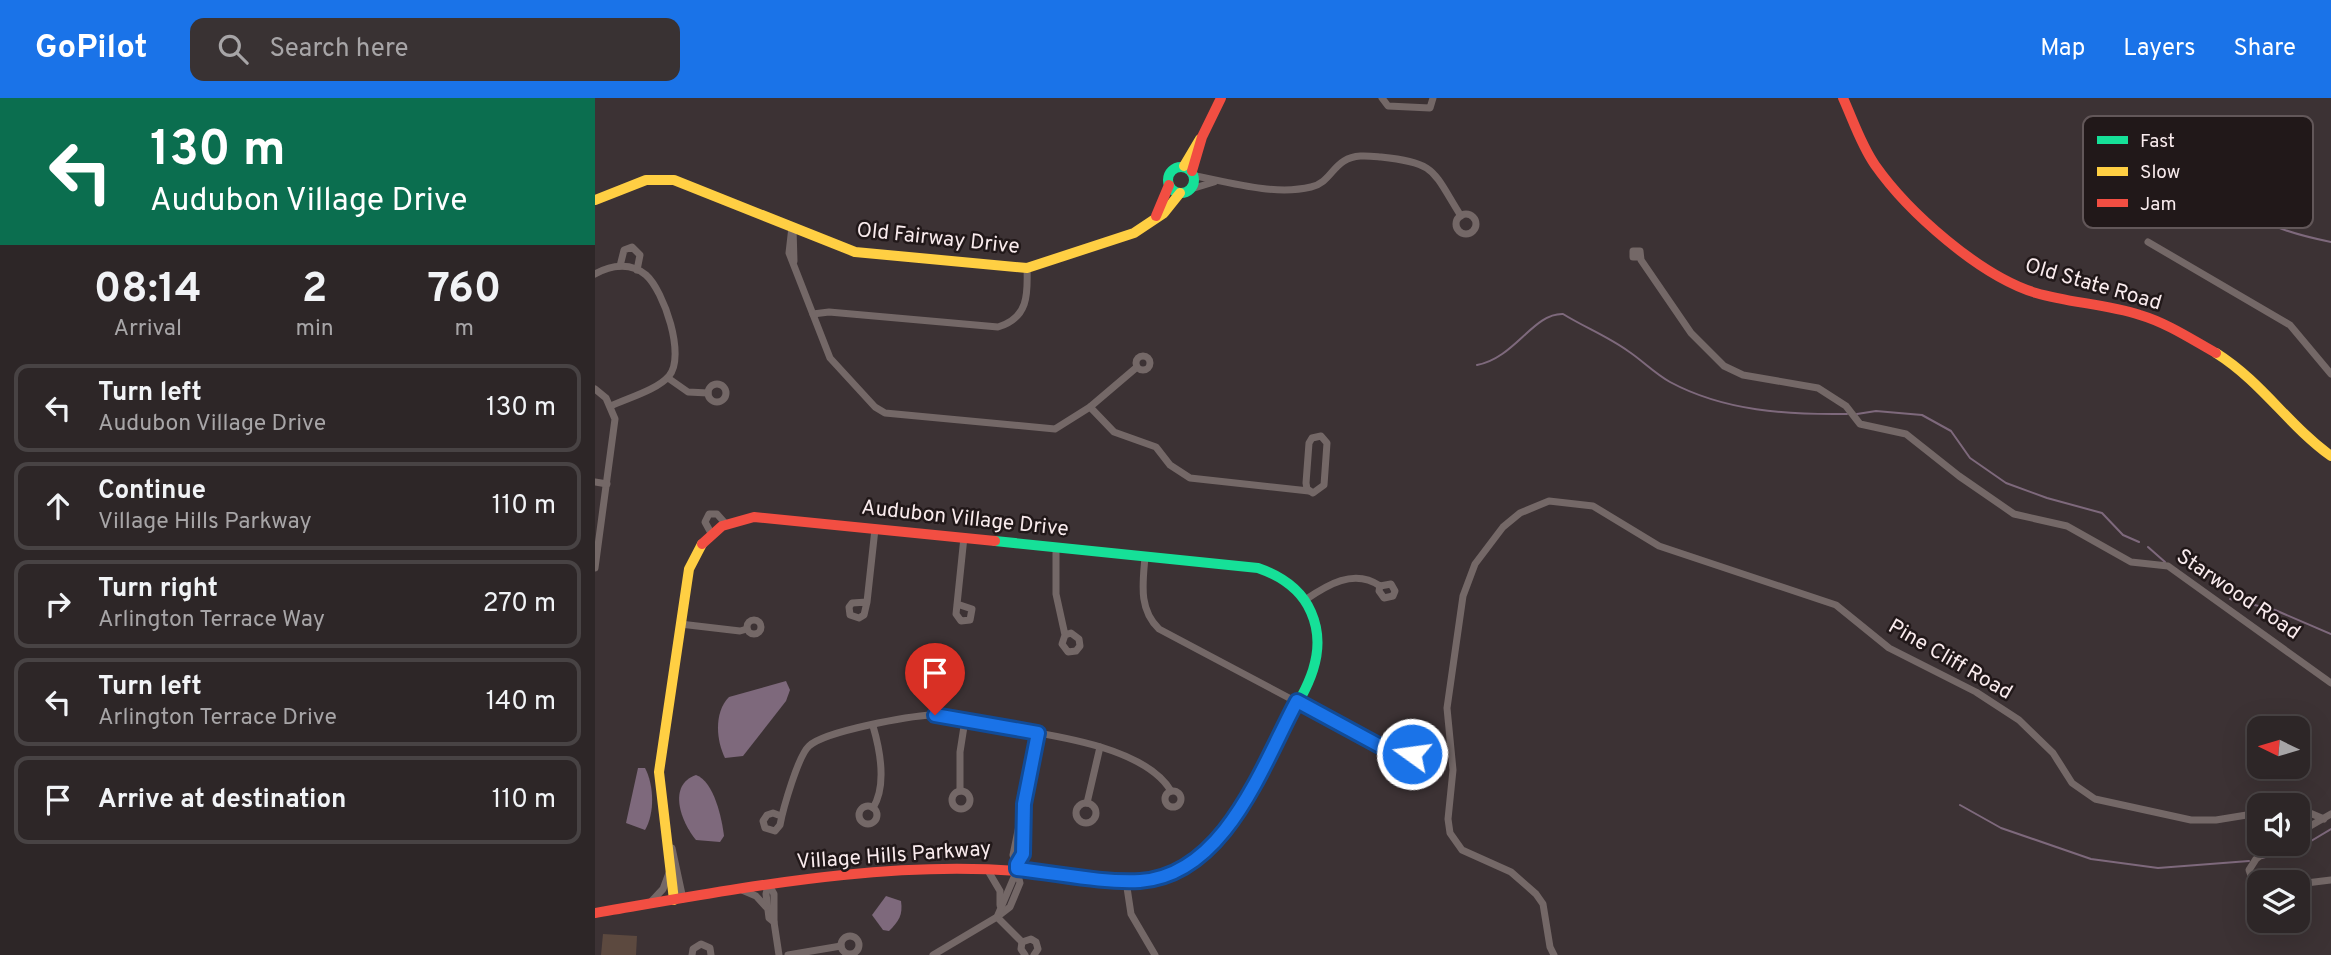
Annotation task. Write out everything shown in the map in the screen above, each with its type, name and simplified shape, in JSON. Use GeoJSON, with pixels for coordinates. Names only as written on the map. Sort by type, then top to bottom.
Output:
{"type":"FeatureCollection","features":[{"type":"Feature","properties":{"kind":"street"},"geometry":{"type":"LineString","coordinates":[[1191,189],[1190,171],[1195,144],[1202,137],[1221,98]]}},
{"type":"Feature","properties":{"kind":"street"},"geometry":{"type":"LineString","coordinates":[[1382,98],[1388,106],[1423,109],[1430,108],[1433,98]]}},
{"type":"Feature","properties":{"kind":"street","name":"Old State Road"},"geometry":{"type":"LineString","coordinates":[[1843,98],[1874,164],[1915,209],[1945,235],[2003,277],[2026,290],[2139,315],[2170,327],[2248,375],[2312,442],[2331,456]]}},
{"type":"Feature","properties":{"kind":"street"},"geometry":{"type":"LineString","coordinates":[[1156,216],[1169,185],[1171,171],[1190,171],[1215,182],[1299,189],[1320,184],[1343,161],[1362,155],[1412,161],[1434,173],[1461,216]]}},
{"type":"Feature","properties":{"kind":"street","name":"Old Fairway Drive"},"geometry":{"type":"LineString","coordinates":[[595,200],[646,180],[674,180],[861,253],[1027,268],[1134,233],[1164,213],[1179,193]]}},
{"type":"Feature","properties":{"kind":"street"},"geometry":{"type":"LineString","coordinates":[[1169,185],[1179,193],[1215,182]]}},
{"type":"Feature","properties":{"kind":"street"},"geometry":{"type":"LineString","coordinates":[[792,228],[789,253],[830,358],[875,407],[885,413],[1042,430],[1062,427],[1137,367]]}},
{"type":"Feature","properties":{"kind":"street"},"geometry":{"type":"LineString","coordinates":[[2148,242],[2290,325],[2331,374]]}},
{"type":"Feature","properties":{"kind":"street"},"geometry":{"type":"LineString","coordinates":[[620,266],[624,250],[632,247],[639,255],[637,270]]}},
{"type":"Feature","properties":{"kind":"street","name":"Starwood Road"},"geometry":{"type":"LineString","coordinates":[[1640,257],[1681,320],[1724,366],[1743,376],[1818,388],[1846,406],[1860,424],[1906,434],[1949,469],[2014,514],[2067,526],[2093,538],[2131,562],[2168,566],[2331,683]]}},
{"type":"Feature","properties":{"kind":"street"},"geometry":{"type":"LineString","coordinates":[[595,274],[620,266],[637,270],[654,285],[676,340],[675,363],[668,378],[611,407]]}},
{"type":"Feature","properties":{"kind":"street"},"geometry":{"type":"LineString","coordinates":[[813,314],[829,312],[998,327],[1011,321],[1025,306],[1027,268]]}},
{"type":"Feature","properties":{"kind":"street"},"geometry":{"type":"LineString","coordinates":[[668,378],[688,392],[708,393]]}},
{"type":"Feature","properties":{"kind":"street"},"geometry":{"type":"LineString","coordinates":[[595,389],[611,407],[615,419],[595,567]]}},
{"type":"Feature","properties":{"kind":"street"},"geometry":{"type":"LineString","coordinates":[[1090,407],[1114,432],[1156,447],[1170,465],[1190,478],[1317,492],[1324,485],[1327,443],[1321,436],[1312,438],[1309,443],[1306,483],[1309,491]]}},
{"type":"Feature","properties":{"kind":"street"},"geometry":{"type":"LineString","coordinates":[[595,482],[607,484]]}},
{"type":"Feature","properties":{"kind":"street","name":"Pine Cliff Road"},"geometry":{"type":"LineString","coordinates":[[1554,955],[1550,947],[1543,904],[1529,886],[1511,872],[1469,855],[1450,833],[1453,770],[1447,708],[1459,615],[1475,565],[1503,527],[1532,506],[1556,501],[1593,506],[1659,545],[1836,605],[1889,648],[1976,692],[2019,720],[2053,753],[2072,783],[2095,799],[2191,820],[2247,814]]}},
{"type":"Feature","properties":{"kind":"street"},"geometry":{"type":"LineString","coordinates":[[711,533],[705,522],[709,514],[717,514],[725,523]]}},
{"type":"Feature","properties":{"kind":"street","name":"Audubon Village Drive"},"geometry":{"type":"LineString","coordinates":[[678,899],[669,873],[659,772],[692,560],[711,533],[725,523],[754,517],[1258,568],[1285,579],[1305,600],[1316,625],[1318,650],[1310,677],[1245,797]]}},
{"type":"Feature","properties":{"kind":"street"},"geometry":{"type":"LineString","coordinates":[[867,602],[852,603],[848,610],[850,615],[856,619],[865,611],[867,602],[875,529]]}},
{"type":"Feature","properties":{"kind":"street"},"geometry":{"type":"LineString","coordinates":[[957,604],[968,605],[973,614],[964,622],[956,614],[957,604],[964,537]]}},
{"type":"Feature","properties":{"kind":"street"},"geometry":{"type":"LineString","coordinates":[[1056,548],[1056,594],[1065,635]]}},
{"type":"Feature","properties":{"kind":"street"},"geometry":{"type":"LineString","coordinates":[[1145,557],[1144,602],[1154,624],[1391,752]]}},
{"type":"Feature","properties":{"kind":"street"},"geometry":{"type":"LineString","coordinates":[[1305,600],[1329,584],[1345,579],[1372,582],[1380,586]]}},
{"type":"Feature","properties":{"kind":"street"},"geometry":{"type":"LineString","coordinates":[[680,624],[740,631],[747,629]]}},
{"type":"Feature","properties":{"kind":"street"},"geometry":{"type":"LineString","coordinates":[[781,816],[801,759],[810,745],[827,736],[935,715],[1100,747],[1141,766],[1166,782],[1171,791]]}},
{"type":"Feature","properties":{"kind":"street"},"geometry":{"type":"LineString","coordinates":[[960,791],[960,752],[965,720]]}},
{"type":"Feature","properties":{"kind":"street"},"geometry":{"type":"LineString","coordinates":[[873,726],[879,749],[880,771],[879,792],[873,808]]}},
{"type":"Feature","properties":{"kind":"street"},"geometry":{"type":"LineString","coordinates":[[933,955],[997,917],[1010,907],[1018,891],[1020,880],[1013,855],[1017,825],[1024,804],[1038,733]]}},
{"type":"Feature","properties":{"kind":"street"},"geometry":{"type":"LineString","coordinates":[[1087,803],[1100,747]]}},
{"type":"Feature","properties":{"kind":"street","name":"Village Hills Parkway"},"geometry":{"type":"LineString","coordinates":[[595,913],[768,884],[1017,867],[1126,881],[1153,878],[1192,863],[1223,834],[1245,797]]}},
{"type":"Feature","properties":{"kind":"street"},"geometry":{"type":"LineString","coordinates":[[2310,811],[2328,816]]}},
{"type":"Feature","properties":{"kind":"street"},"geometry":{"type":"LineString","coordinates":[[2310,826],[2328,816]]}},
{"type":"Feature","properties":{"kind":"street","name":"Audubon Village Drive"},"geometry":{"type":"LineString","coordinates":[[667,839],[672,849],[678,899]]}},
{"type":"Feature","properties":{"kind":"street"},"geometry":{"type":"LineString","coordinates":[[2249,870],[2260,856]]}},
{"type":"Feature","properties":{"kind":"street"},"geometry":{"type":"LineString","coordinates":[[997,917],[1017,867]]}},
{"type":"Feature","properties":{"kind":"street"},"geometry":{"type":"LineString","coordinates":[[987,869],[1000,891],[1000,906]]}},
{"type":"Feature","properties":{"kind":"street"},"geometry":{"type":"LineString","coordinates":[[649,904],[663,889],[669,873]]}},
{"type":"Feature","properties":{"kind":"street"},"geometry":{"type":"LineString","coordinates":[[2310,883],[2331,880]]}},
{"type":"Feature","properties":{"kind":"street"},"geometry":{"type":"LineString","coordinates":[[1126,881],[1131,914],[1155,955]]}},
{"type":"Feature","properties":{"kind":"street"},"geometry":{"type":"LineString","coordinates":[[768,884],[768,913]]}},
{"type":"Feature","properties":{"kind":"street"},"geometry":{"type":"LineString","coordinates":[[768,884],[774,898],[773,922],[779,955]]}},
{"type":"Feature","properties":{"kind":"street"},"geometry":{"type":"LineString","coordinates":[[738,889],[756,895],[773,922]]}},
{"type":"Feature","properties":{"kind":"street"},"geometry":{"type":"LineString","coordinates":[[997,917],[1022,942]]}},
{"type":"Feature","properties":{"kind":"street"},"geometry":{"type":"LineString","coordinates":[[1022,942],[1031,939],[1036,942],[1038,948],[1034,955]]}},
{"type":"Feature","properties":{"kind":"street"},"geometry":{"type":"LineString","coordinates":[[1022,942],[1021,949],[1025,955]]}},
{"type":"Feature","properties":{"kind":"street"},"geometry":{"type":"LineString","coordinates":[[692,955],[694,948],[701,944],[710,948],[711,955]]}},
{"type":"Feature","properties":{"kind":"street"},"geometry":{"type":"LineString","coordinates":[[788,955],[841,946]]}},
{"type":"Feature","properties":{"kind":"shaded area"},"geometry":{"type":"Polygon","coordinates":[[[786,681],[790,690],[786,701],[743,756],[725,758],[718,726],[724,703],[729,697],[786,681]]]}},
{"type":"Feature","properties":{"kind":"shaded area"},"geometry":{"type":"Polygon","coordinates":[[[638,768],[645,768],[652,791],[652,807],[645,830],[626,823],[638,768]]]}},
{"type":"Feature","properties":{"kind":"shaded area"},"geometry":{"type":"Polygon","coordinates":[[[696,775],[708,785],[716,801],[724,836],[720,842],[696,840],[682,814],[679,795],[687,780],[696,775]]]}},
{"type":"Feature","properties":{"kind":"shaded area"},"geometry":{"type":"Polygon","coordinates":[[[886,896],[901,901],[899,918],[889,931],[883,930],[872,915],[886,896]]]}},
{"type":"Feature","properties":{"kind":"shaded area"},"geometry":{"type":"Polygon","coordinates":[[[603,934],[637,936],[636,955],[601,955],[603,934]]]}},
{"type":"Feature","properties":{"kind":"waterway"},"geometry":{"type":"LineString","coordinates":[[2280,228],[2331,242]]}},
{"type":"Feature","properties":{"kind":"waterway"},"geometry":{"type":"LineString","coordinates":[[1477,365],[1502,354],[1542,321],[1563,314],[1620,346],[1670,382],[1691,392],[1756,409],[1802,414],[1847,414]]}},
{"type":"Feature","properties":{"kind":"waterway"},"geometry":{"type":"LineString","coordinates":[[1857,414],[1876,411],[1922,415],[1951,431],[1970,458],[2006,483],[2102,513],[2123,535],[2139,542]]}},
{"type":"Feature","properties":{"kind":"waterway"},"geometry":{"type":"LineString","coordinates":[[2148,547],[2165,562]]}},
{"type":"Feature","properties":{"kind":"waterway"},"geometry":{"type":"LineString","coordinates":[[2230,599],[2275,610],[2331,634]]}},
{"type":"Feature","properties":{"kind":"waterway"},"geometry":{"type":"LineString","coordinates":[[1960,805],[2001,828],[2091,859],[2158,868],[2249,861]]}},
{"type":"Feature","properties":{"kind":"waterway"},"geometry":{"type":"LineString","coordinates":[[2262,858],[2301,847],[2331,829]]}},
{"type":"Feature","properties":{"kind":"traffic: fast"},"geometry":{"type":"LineString","coordinates":[[1181,167],[1190,171],[1194,180],[1190,189],[1181,193],[1172,189],[1168,180],[1172,171],[1181,167]]}},
{"type":"Feature","properties":{"kind":"traffic: fast"},"geometry":{"type":"LineString","coordinates":[[995,541],[1258,568],[1289,584],[1302,597],[1311,612],[1317,631],[1317,650],[1307,686],[1269,753]]}},
{"type":"Feature","properties":{"kind":"traffic: slow"},"geometry":{"type":"LineString","coordinates":[[1184,166],[1200,139]]}},
{"type":"Feature","properties":{"kind":"traffic: slow"},"geometry":{"type":"LineString","coordinates":[[595,200],[646,180],[674,180],[855,252],[1027,268],[1134,233],[1164,213],[1180,193]]}},
{"type":"Feature","properties":{"kind":"traffic: slow"},"geometry":{"type":"LineString","coordinates":[[2216,353],[2247,377],[2301,431],[2331,456]]}},
{"type":"Feature","properties":{"kind":"traffic: slow"},"geometry":{"type":"LineString","coordinates":[[674,900],[659,772],[689,569],[702,544]]}},
{"type":"Feature","properties":{"kind":"traffic: slow"},"geometry":{"type":"LineString","coordinates":[[1049,874],[1133,879],[1163,875],[1188,865],[1209,849],[1228,825],[1269,753]]}},
{"type":"Feature","properties":{"kind":"traffic: jam"},"geometry":{"type":"LineString","coordinates":[[1192,171],[1202,137],[1221,98]]}},
{"type":"Feature","properties":{"kind":"traffic: jam"},"geometry":{"type":"LineString","coordinates":[[1843,98],[1865,149],[1889,183],[1926,222],[1969,257],[2014,285],[2036,293],[2150,318],[2216,353]]}},
{"type":"Feature","properties":{"kind":"traffic: jam"},"geometry":{"type":"LineString","coordinates":[[1156,216],[1169,185]]}},
{"type":"Feature","properties":{"kind":"traffic: jam"},"geometry":{"type":"LineString","coordinates":[[702,544],[722,526],[754,517],[995,541]]}},
{"type":"Feature","properties":{"kind":"traffic: jam"},"geometry":{"type":"LineString","coordinates":[[595,913],[764,885],[878,872],[992,869],[1049,874]]}},
{"type":"Feature","properties":{"kind":"route"},"geometry":{"type":"LineString","coordinates":[[935,715],[1038,733],[1024,804],[1026,818],[1023,854],[1017,869],[1126,881],[1141,881],[1180,870],[1215,844],[1233,820],[1297,701],[1404,758],[1412,754]]}}]}
